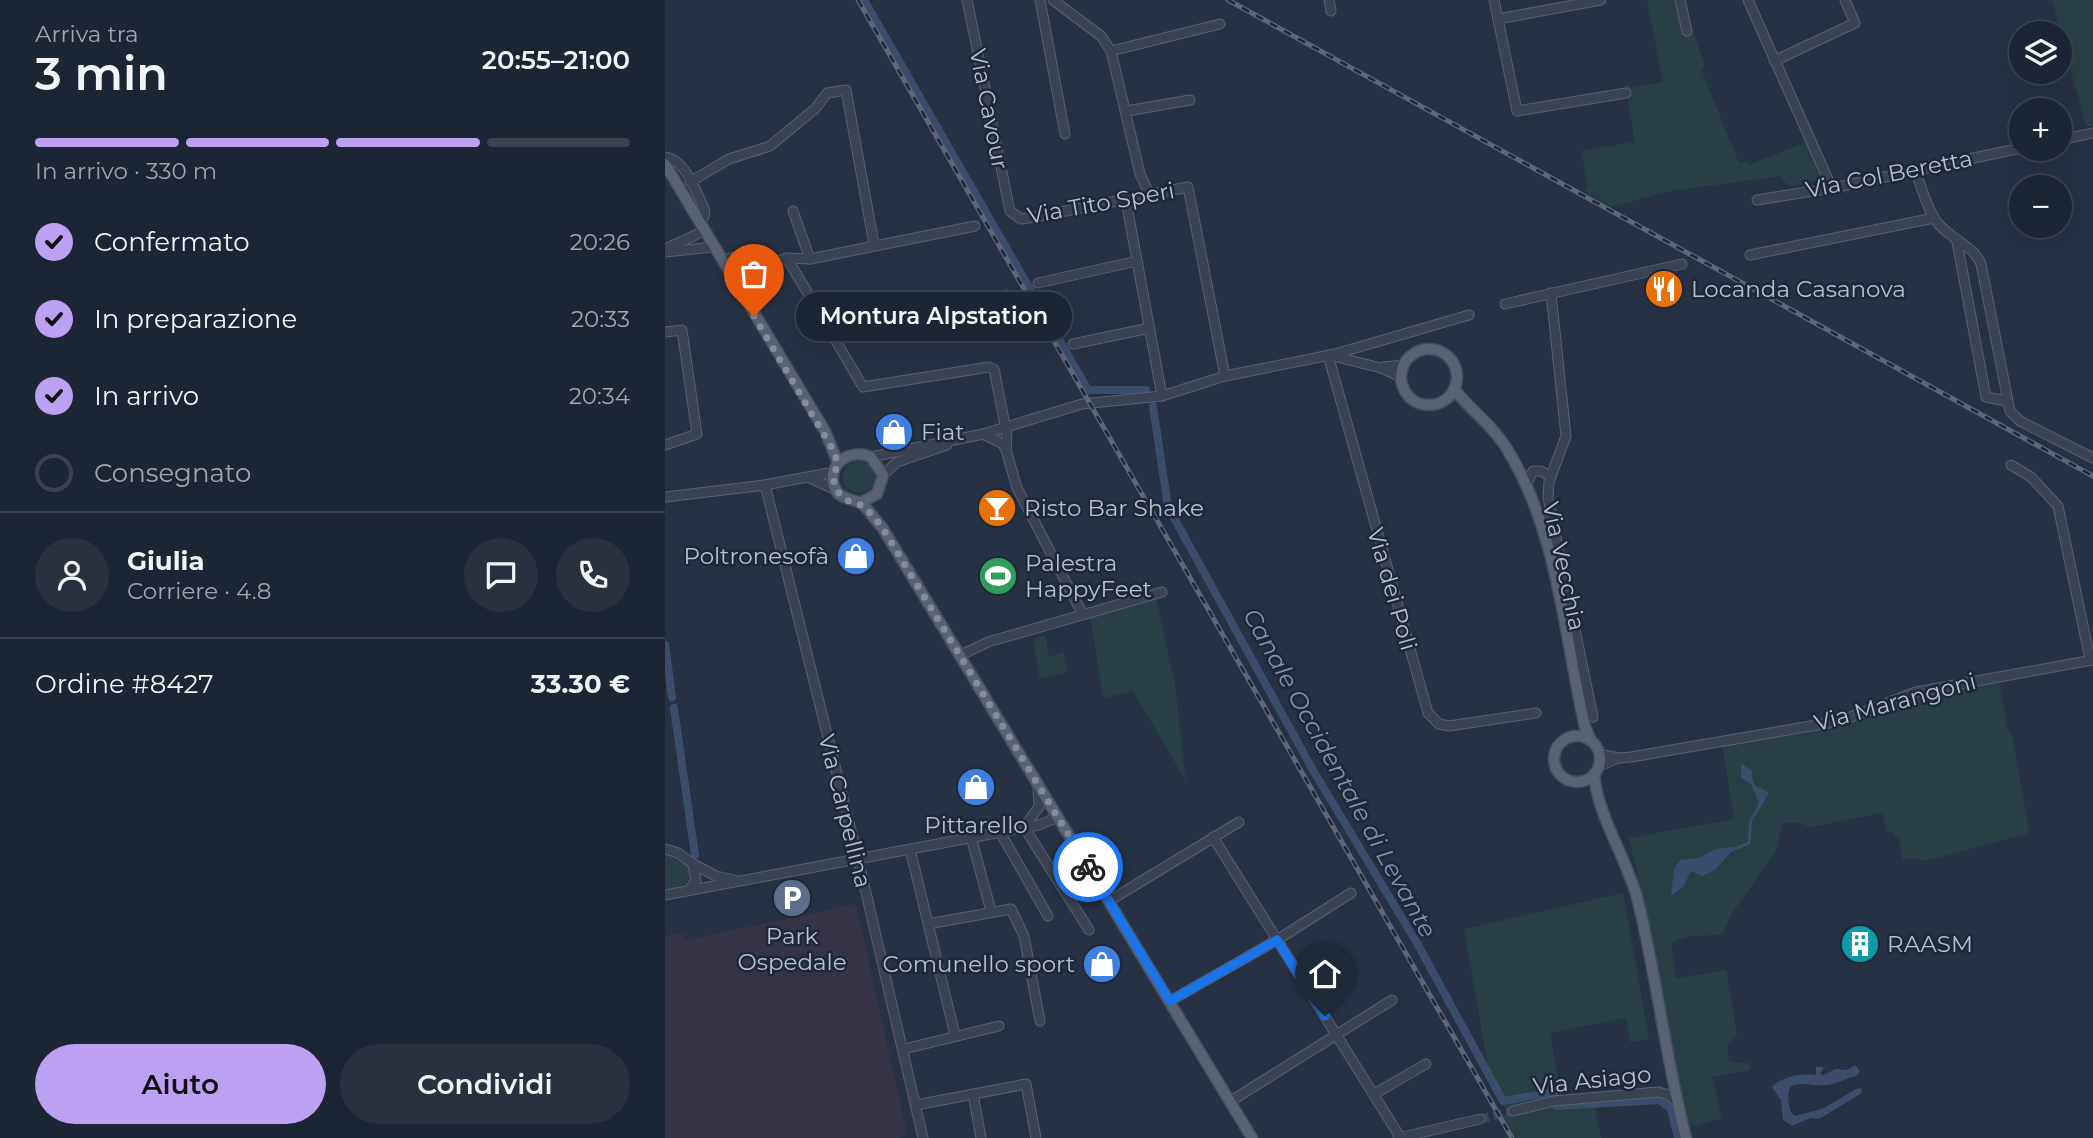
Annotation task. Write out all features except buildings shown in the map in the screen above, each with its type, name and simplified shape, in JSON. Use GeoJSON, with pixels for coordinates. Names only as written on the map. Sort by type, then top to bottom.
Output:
{"type":"FeatureCollection","features":[{"type":"Feature","properties":{"kind":"main road"},"geometry":{"type":"LineString","coordinates":[[665,164],[825,431],[836,467],[836,490],[846,500],[860,503],[882,527],[1253,1138]]}},
{"type":"Feature","properties":{"kind":"main road"},"geometry":{"type":"LineString","coordinates":[[1419,351],[1441,352],[1455,368],[1450,393],[1432,404],[1417,402],[1405,392],[1402,371],[1419,351]]}},
{"type":"Feature","properties":{"kind":"main road"},"geometry":{"type":"LineString","coordinates":[[1450,393],[1493,429],[1526,485],[1542,531],[1588,718],[1591,740],[1599,754],[1596,770],[1598,799],[1623,855],[1637,900],[1677,1102]]}},
{"type":"Feature","properties":{"kind":"main road"},"geometry":{"type":"LineString","coordinates":[[825,431],[850,454],[871,457],[883,475],[875,496],[882,527]]}},
{"type":"Feature","properties":{"kind":"main road"},"geometry":{"type":"LineString","coordinates":[[836,467],[850,454]]}},
{"type":"Feature","properties":{"kind":"main road"},"geometry":{"type":"LineString","coordinates":[[860,503],[875,496]]}},
{"type":"Feature","properties":{"kind":"main road"},"geometry":{"type":"LineString","coordinates":[[1588,718],[1555,750],[1554,763],[1564,778],[1577,782],[1598,799]]}},
{"type":"Feature","properties":{"kind":"main road"},"geometry":{"type":"LineString","coordinates":[[1569,737],[1580,736],[1591,740]]}},
{"type":"Feature","properties":{"kind":"main road"},"geometry":{"type":"LineString","coordinates":[[1577,782],[1596,770]]}},
{"type":"Feature","properties":{"kind":"main road","name":"Via Asiago"},"geometry":{"type":"LineString","coordinates":[[1677,1102],[1686,1138]]}},
{"type":"Feature","properties":{"kind":"street","name":"Via Cavour"},"geometry":{"type":"LineString","coordinates":[[967,0],[1008,205],[1015,217]]}},
{"type":"Feature","properties":{"kind":"street"},"geometry":{"type":"LineString","coordinates":[[1040,0],[1065,134]]}},
{"type":"Feature","properties":{"kind":"street"},"geometry":{"type":"LineString","coordinates":[[1053,0],[1101,36],[1111,51],[1140,174],[1150,195]]}},
{"type":"Feature","properties":{"kind":"street"},"geometry":{"type":"LineString","coordinates":[[1329,0],[1332,11]]}},
{"type":"Feature","properties":{"kind":"street"},"geometry":{"type":"LineString","coordinates":[[1494,0],[1517,111],[1626,93]]}},
{"type":"Feature","properties":{"kind":"street"},"geometry":{"type":"LineString","coordinates":[[1498,19],[1601,0]]}},
{"type":"Feature","properties":{"kind":"street"},"geometry":{"type":"LineString","coordinates":[[1680,0],[1688,30]]}},
{"type":"Feature","properties":{"kind":"street"},"geometry":{"type":"LineString","coordinates":[[1748,0],[1831,186]]}},
{"type":"Feature","properties":{"kind":"street"},"geometry":{"type":"LineString","coordinates":[[1774,61],[1855,23],[1845,0]]}},
{"type":"Feature","properties":{"kind":"street"},"geometry":{"type":"LineString","coordinates":[[1111,51],[1220,24]]}},
{"type":"Feature","properties":{"kind":"street"},"geometry":{"type":"LineString","coordinates":[[690,182],[729,159],[770,146],[816,107],[827,93],[846,90],[874,244]]}},
{"type":"Feature","properties":{"kind":"street"},"geometry":{"type":"LineString","coordinates":[[1127,111],[1190,100]]}},
{"type":"Feature","properties":{"kind":"street"},"geometry":{"type":"LineString","coordinates":[[2072,137],[2093,133]]}},
{"type":"Feature","properties":{"kind":"street","name":"Via Col Beretta"},"geometry":{"type":"LineString","coordinates":[[1757,200],[1838,187],[2009,150]]}},
{"type":"Feature","properties":{"kind":"street"},"geometry":{"type":"LineString","coordinates":[[665,157],[672,158],[682,166],[705,210],[701,226],[665,250]]}},
{"type":"Feature","properties":{"kind":"street"},"geometry":{"type":"LineString","coordinates":[[1915,170],[1934,218],[1957,242],[1976,252],[1981,264],[2010,411],[2020,421],[2093,458]]}},
{"type":"Feature","properties":{"kind":"street","name":"Via Tito Speri"},"geometry":{"type":"LineString","coordinates":[[1015,217],[1035,217],[1188,187],[1225,376]]}},
{"type":"Feature","properties":{"kind":"street"},"geometry":{"type":"LineString","coordinates":[[1126,201],[1162,396]]}},
{"type":"Feature","properties":{"kind":"street"},"geometry":{"type":"LineString","coordinates":[[793,211],[810,259]]}},
{"type":"Feature","properties":{"kind":"street"},"geometry":{"type":"LineString","coordinates":[[1750,255],[1934,218]]}},
{"type":"Feature","properties":{"kind":"street"},"geometry":{"type":"LineString","coordinates":[[722,261],[738,258],[750,267],[763,266],[787,258],[810,259],[874,244],[975,226]]}},
{"type":"Feature","properties":{"kind":"street"},"geometry":{"type":"LineString","coordinates":[[1957,242],[1986,397],[2006,401]]}},
{"type":"Feature","properties":{"kind":"street"},"geometry":{"type":"LineString","coordinates":[[665,250],[713,247]]}},
{"type":"Feature","properties":{"kind":"street"},"geometry":{"type":"LineString","coordinates":[[787,258],[863,387],[991,368],[1005,426],[1006,450]]}},
{"type":"Feature","properties":{"kind":"street"},"geometry":{"type":"LineString","coordinates":[[1038,283],[1137,261]]}},
{"type":"Feature","properties":{"kind":"street"},"geometry":{"type":"LineString","coordinates":[[1505,304],[1682,264]]}},
{"type":"Feature","properties":{"kind":"street"},"geometry":{"type":"LineString","coordinates":[[741,294],[750,286],[750,267]]}},
{"type":"Feature","properties":{"kind":"street","name":"Via Vecchia"},"geometry":{"type":"LineString","coordinates":[[1551,292],[1566,436],[1551,477],[1548,498],[1588,718]]}},
{"type":"Feature","properties":{"kind":"street"},"geometry":{"type":"LineString","coordinates":[[826,321],[1007,295]]}},
{"type":"Feature","properties":{"kind":"street"},"geometry":{"type":"LineString","coordinates":[[871,457],[983,434],[1094,401],[1122,402],[1162,396],[1225,376],[1328,355],[1469,315]]}},
{"type":"Feature","properties":{"kind":"street"},"geometry":{"type":"LineString","coordinates":[[1073,344],[1150,328]]}},
{"type":"Feature","properties":{"kind":"street"},"geometry":{"type":"LineString","coordinates":[[665,332],[682,330],[697,434],[665,445]]}},
{"type":"Feature","properties":{"kind":"street"},"geometry":{"type":"LineString","coordinates":[[1328,355],[1402,371]]}},
{"type":"Feature","properties":{"kind":"street","name":"Via dei Poli"},"geometry":{"type":"LineString","coordinates":[[1328,355],[1428,713],[1439,724],[1449,726],[1537,713]]}},
{"type":"Feature","properties":{"kind":"street"},"geometry":{"type":"LineString","coordinates":[[983,434],[1003,444],[1017,488],[1082,613]]}},
{"type":"Feature","properties":{"kind":"street"},"geometry":{"type":"LineString","coordinates":[[883,475],[897,462],[954,441]]}},
{"type":"Feature","properties":{"kind":"street"},"geometry":{"type":"LineString","coordinates":[[1515,463],[1551,477]]}},
{"type":"Feature","properties":{"kind":"street","name":"Via Marangoni"},"geometry":{"type":"LineString","coordinates":[[1596,770],[1618,758],[1840,720],[1916,692],[2092,659],[2058,506],[2031,477],[2011,465]]}},
{"type":"Feature","properties":{"kind":"street"},"geometry":{"type":"LineString","coordinates":[[665,495],[765,485],[836,467]]}},
{"type":"Feature","properties":{"kind":"street"},"geometry":{"type":"LineString","coordinates":[[1526,485],[1533,471]]}},
{"type":"Feature","properties":{"kind":"street"},"geometry":{"type":"LineString","coordinates":[[805,477],[836,490]]}},
{"type":"Feature","properties":{"kind":"street","name":"Via Carpellina"},"geometry":{"type":"LineString","coordinates":[[765,485],[904,1049],[923,1138]]}},
{"type":"Feature","properties":{"kind":"street"},"geometry":{"type":"LineString","coordinates":[[961,655],[983,644],[1082,613],[1162,592]]}},
{"type":"Feature","properties":{"kind":"street","name":"Via Marangoni"},"geometry":{"type":"LineString","coordinates":[[1599,754],[1618,758]]}},
{"type":"Feature","properties":{"kind":"street"},"geometry":{"type":"LineString","coordinates":[[1032,824],[1039,807],[1036,779]]}},
{"type":"Feature","properties":{"kind":"street"},"geometry":{"type":"LineString","coordinates":[[665,895],[1000,832],[1051,820],[1056,813]]}},
{"type":"Feature","properties":{"kind":"street"},"geometry":{"type":"LineString","coordinates":[[1109,901],[1240,822]]}},
{"type":"Feature","properties":{"kind":"street"},"geometry":{"type":"LineString","coordinates":[[1032,824],[1069,835]]}},
{"type":"Feature","properties":{"kind":"street"},"geometry":{"type":"LineString","coordinates":[[1032,824],[1089,930]]}},
{"type":"Feature","properties":{"kind":"street"},"geometry":{"type":"LineString","coordinates":[[1000,832],[1048,916]]}},
{"type":"Feature","properties":{"kind":"street"},"geometry":{"type":"LineString","coordinates":[[1213,836],[1374,1094],[1398,1138],[1480,1119]]}},
{"type":"Feature","properties":{"kind":"street"},"geometry":{"type":"LineString","coordinates":[[971,837],[992,911]]}},
{"type":"Feature","properties":{"kind":"street"},"geometry":{"type":"LineString","coordinates":[[665,849],[678,853],[716,876],[736,880]]}},
{"type":"Feature","properties":{"kind":"street"},"geometry":{"type":"LineString","coordinates":[[910,849],[955,1035]]}},
{"type":"Feature","properties":{"kind":"street"},"geometry":{"type":"LineString","coordinates":[[688,892],[696,881],[693,864]]}},
{"type":"Feature","properties":{"kind":"street"},"geometry":{"type":"LineString","coordinates":[[1170,1001],[1277,940],[1351,893]]}},
{"type":"Feature","properties":{"kind":"street"},"geometry":{"type":"LineString","coordinates":[[928,924],[1011,909],[1020,923],[1040,1021]]}},
{"type":"Feature","properties":{"kind":"street"},"geometry":{"type":"LineString","coordinates":[[1231,1101],[1392,1000]]}},
{"type":"Feature","properties":{"kind":"street"},"geometry":{"type":"LineString","coordinates":[[904,1049],[999,1026]]}},
{"type":"Feature","properties":{"kind":"street"},"geometry":{"type":"LineString","coordinates":[[1374,1094],[1426,1064]]}},
{"type":"Feature","properties":{"kind":"street","name":"Via Asiago"},"geometry":{"type":"LineString","coordinates":[[1513,1111],[1554,1101],[1658,1092],[1673,1081]]}},
{"type":"Feature","properties":{"kind":"street"},"geometry":{"type":"LineString","coordinates":[[916,1105],[1026,1084],[1036,1138]]}},
{"type":"Feature","properties":{"kind":"street","name":"Via Asiago"},"geometry":{"type":"LineString","coordinates":[[1658,1092],[1677,1102]]}},
{"type":"Feature","properties":{"kind":"street"},"geometry":{"type":"LineString","coordinates":[[973,1094],[981,1138]]}},
{"type":"Feature","properties":{"kind":"shaded area"},"geometry":{"type":"Polygon","coordinates":[[[856,904],[907,1133],[900,1138],[665,1138],[665,936],[686,933],[682,941],[856,904]]]}},
{"type":"Feature","properties":{"kind":"green space"},"geometry":{"type":"Polygon","coordinates":[[[1647,0],[1674,0],[1683,37],[1694,33],[1705,66],[1701,69],[1739,163],[1747,161],[1749,165],[1806,142],[1821,179],[1788,187],[1781,176],[1670,191],[1612,207],[1585,192],[1588,187],[1581,151],[1635,142],[1625,86],[1629,84],[1631,88],[1663,82],[1647,0]]]}},
{"type":"Feature","properties":{"kind":"green space"},"geometry":{"type":"Polygon","coordinates":[[[2052,0],[2093,0],[2093,125],[2086,127],[2072,75],[2072,21],[2058,21],[2052,0]]]}},
{"type":"Feature","properties":{"kind":"green space"},"geometry":{"type":"Polygon","coordinates":[[[859,461],[871,465],[875,477],[871,489],[859,493],[847,489],[843,477],[847,465],[859,461]]]}},
{"type":"Feature","properties":{"kind":"green space"},"geometry":{"type":"Polygon","coordinates":[[[1155,593],[1175,685],[1186,781],[1133,691],[1103,698],[1090,614],[1155,593]]]}},
{"type":"Feature","properties":{"kind":"green space"},"geometry":{"type":"Polygon","coordinates":[[[1045,635],[1049,657],[1064,652],[1068,672],[1040,679],[1033,639],[1045,635]]]}},
{"type":"Feature","properties":{"kind":"green space"},"geometry":{"type":"Polygon","coordinates":[[[1998,676],[2029,830],[2026,834],[1925,861],[1915,858],[1903,860],[1899,837],[1894,838],[1893,832],[1887,833],[1882,813],[1812,827],[1794,822],[1782,823],[1777,849],[1729,918],[1722,935],[1691,936],[1671,942],[1676,978],[1726,970],[1737,1035],[1727,1045],[1729,1062],[1749,1063],[1750,1070],[1712,1077],[1722,1118],[1686,1129],[1651,934],[1629,838],[1734,819],[1722,743],[1831,723],[1879,704],[1998,676]]]}},
{"type":"Feature","properties":{"kind":"green space"},"geometry":{"type":"Polygon","coordinates":[[[665,854],[689,866],[692,879],[687,887],[665,891],[665,854]]]}},
{"type":"Feature","properties":{"kind":"green space"},"geometry":{"type":"Polygon","coordinates":[[[1623,893],[1649,1039],[1630,1042],[1626,1018],[1550,1033],[1561,1095],[1506,1109],[1491,1083],[1464,929],[1623,893]]]}},
{"type":"Feature","properties":{"kind":"green space"},"geometry":{"type":"Polygon","coordinates":[[[1593,1099],[1601,1138],[1512,1138],[1499,1115],[1593,1099]]]}},
{"type":"Feature","properties":{"kind":"water"},"geometry":{"type":"Polygon","coordinates":[[[1741,764],[1752,770],[1756,786],[1769,793],[1752,821],[1750,844],[1731,852],[1716,869],[1702,876],[1691,871],[1683,887],[1671,896],[1674,869],[1680,860],[1699,858],[1716,849],[1735,847],[1748,842],[1749,822],[1759,803],[1751,784],[1741,778],[1741,764]]]}},
{"type":"Feature","properties":{"kind":"water"},"geometry":{"type":"Polygon","coordinates":[[[1855,1065],[1860,1071],[1856,1076],[1822,1085],[1791,1086],[1789,1107],[1795,1116],[1822,1109],[1856,1089],[1861,1088],[1862,1093],[1819,1119],[1810,1118],[1792,1126],[1783,1120],[1781,1100],[1772,1087],[1776,1083],[1793,1076],[1816,1075],[1816,1067],[1824,1067],[1820,1074],[1823,1075],[1836,1069],[1847,1070],[1855,1065]]]}},
{"type":"Feature","properties":{"kind":"waterway","name":"Canale Occidentale di Levante"},"geometry":{"type":"LineString","coordinates":[[864,0],[1088,390],[1146,390]]}},
{"type":"Feature","properties":{"kind":"waterway","name":"Canale Occidentale di Levante"},"geometry":{"type":"LineString","coordinates":[[1153,406],[1168,507],[1314,772],[1417,943],[1503,1101],[1554,1092]]}},
{"type":"Feature","properties":{"kind":"waterway"},"geometry":{"type":"LineString","coordinates":[[665,645],[672,697]]}},
{"type":"Feature","properties":{"kind":"waterway"},"geometry":{"type":"LineString","coordinates":[[674,708],[695,855]]}},
{"type":"Feature","properties":{"kind":"waterway","name":"Canale Occidentale di Levante"},"geometry":{"type":"LineString","coordinates":[[1556,1106],[1660,1100],[1671,1109],[1678,1138]]}},
{"type":"Feature","properties":{"kind":"tunnel"},"geometry":{"type":"LineString","coordinates":[[1480,1119],[1513,1111]]}},
{"type":"Feature","properties":{"kind":"railway"},"geometry":{"type":"LineString","coordinates":[[858,0],[1512,1138]]}},
{"type":"Feature","properties":{"kind":"railway"},"geometry":{"type":"LineString","coordinates":[[1228,0],[2093,476]]}},
{"type":"Feature","properties":{"kind":"way so far"},"geometry":{"type":"LineString","coordinates":[[754,316],[825,431],[838,460],[833,478],[836,490],[846,500],[864,506],[882,527],[1088,867]]}},
{"type":"Feature","properties":{"kind":"place","name":"Locanda Casanova"},"geometry":{"type":"Point","coordinates":[1664,289]}},
{"type":"Feature","properties":{"kind":"place","name":"Montura Alpstation"},"geometry":{"type":"Point","coordinates":[754,316]}},
{"type":"Feature","properties":{"kind":"place","name":"Fiat"},"geometry":{"type":"Point","coordinates":[894,432]}},
{"type":"Feature","properties":{"kind":"place","name":"Risto Bar Shake"},"geometry":{"type":"Point","coordinates":[997,508]}},
{"type":"Feature","properties":{"kind":"place","name":"Poltronesofà"},"geometry":{"type":"Point","coordinates":[856,556]}},
{"type":"Feature","properties":{"kind":"place","name":"Palestra HappyFeet"},"geometry":{"type":"Point","coordinates":[998,576]}},
{"type":"Feature","properties":{"kind":"place","name":"Pittarello"},"geometry":{"type":"Point","coordinates":[976,787]}},
{"type":"Feature","properties":{"kind":"place","name":"Park Ospedale"},"geometry":{"type":"Point","coordinates":[792,898]}},
{"type":"Feature","properties":{"kind":"place","name":"RAASM"},"geometry":{"type":"Point","coordinates":[1860,944]}},
{"type":"Feature","properties":{"kind":"place","name":"Comunello sport"},"geometry":{"type":"Point","coordinates":[1102,964]}},
{"type":"Feature","properties":{"kind":"route"},"geometry":{"type":"LineString","coordinates":[[1088,867],[1170,1001],[1277,940],[1325,1016]]}}]}
